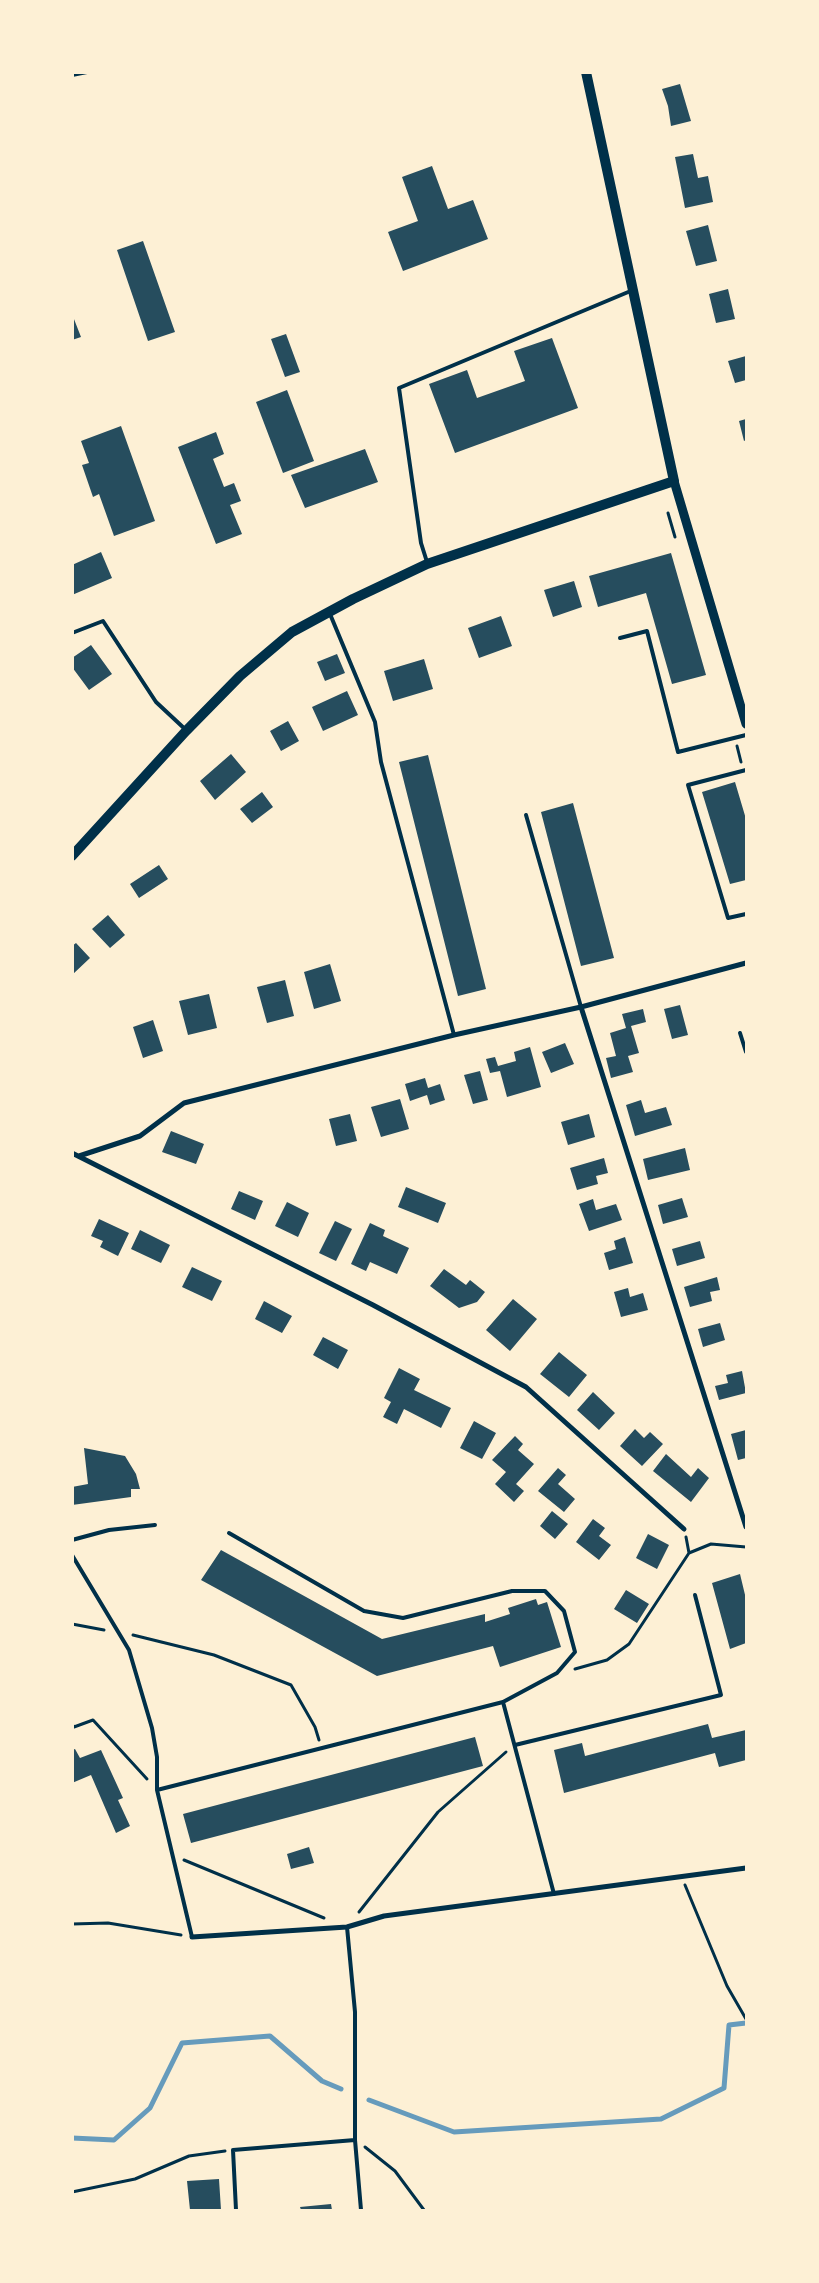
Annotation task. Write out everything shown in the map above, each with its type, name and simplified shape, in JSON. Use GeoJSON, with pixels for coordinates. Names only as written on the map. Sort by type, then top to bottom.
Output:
{"type":"FeatureCollection","features":[{"type":"Feature","properties":{"kind":"main road"},"geometry":{"type":"LineString","coordinates":[[72,856],[186,731],[268,650],[292,632],[427,564],[674,482],[586,72]]}},
{"type":"Feature","properties":{"kind":"street"},"geometry":{"type":"LineString","coordinates":[[674,482],[746,724]]}},
{"type":"Feature","properties":{"kind":"street"},"geometry":{"type":"LineString","coordinates":[[79,1156],[140,1136],[184,1103],[454,1036],[581,1007],[746,962]]}},
{"type":"Feature","properties":{"kind":"street"},"geometry":{"type":"LineString","coordinates":[[581,1007],[746,1527]]}},
{"type":"Feature","properties":{"kind":"street"},"geometry":{"type":"LineString","coordinates":[[72,1154],[364,1301],[526,1387],[684,1529]]}},
{"type":"Feature","properties":{"kind":"street"},"geometry":{"type":"LineString","coordinates":[[192,1937],[347,1927],[384,1916],[682,1878],[746,1868]]}},
{"type":"Feature","properties":{"kind":"lane"},"geometry":{"type":"LineString","coordinates":[[72,75],[87,72]]}},
{"type":"Feature","properties":{"kind":"lane"},"geometry":{"type":"LineString","coordinates":[[427,564],[421,543],[399,388],[633,290]]}},
{"type":"Feature","properties":{"kind":"lane"},"geometry":{"type":"LineString","coordinates":[[329,612],[375,722],[381,762],[454,1036]]}},
{"type":"Feature","properties":{"kind":"lane"},"geometry":{"type":"LineString","coordinates":[[72,633],[103,621],[156,702],[186,731]]}},
{"type":"Feature","properties":{"kind":"lane"},"geometry":{"type":"LineString","coordinates":[[620,638],[647,631],[678,752],[746,735]]}},
{"type":"Feature","properties":{"kind":"lane"},"geometry":{"type":"LineString","coordinates":[[746,770],[688,785],[728,918],[746,914]]}},
{"type":"Feature","properties":{"kind":"lane"},"geometry":{"type":"LineString","coordinates":[[526,815],[581,1007]]}},
{"type":"Feature","properties":{"kind":"lane"},"geometry":{"type":"LineString","coordinates":[[740,1033],[746,1052]]}},
{"type":"Feature","properties":{"kind":"lane"},"geometry":{"type":"LineString","coordinates":[[72,1540],[108,1530],[155,1525]]}},
{"type":"Feature","properties":{"kind":"lane"},"geometry":{"type":"LineString","coordinates":[[157,1790],[502,1702],[557,1673],[575,1652],[564,1611],[546,1591],[512,1591],[403,1618],[364,1611],[229,1532]]}},
{"type":"Feature","properties":{"kind":"lane"},"geometry":{"type":"LineString","coordinates":[[72,1555],[129,1650],[152,1728],[157,1757],[157,1790],[192,1937]]}},
{"type":"Feature","properties":{"kind":"lane"},"geometry":{"type":"LineString","coordinates":[[515,1745],[721,1695],[695,1594]]}},
{"type":"Feature","properties":{"kind":"lane"},"geometry":{"type":"LineString","coordinates":[[502,1702],[554,1894]]}},
{"type":"Feature","properties":{"kind":"lane"},"geometry":{"type":"LineString","coordinates":[[347,1927],[355,2012],[355,2140],[361,2210]]}},
{"type":"Feature","properties":{"kind":"lane"},"geometry":{"type":"LineString","coordinates":[[236,2210],[233,2150],[355,2140]]}},
{"type":"Feature","properties":{"kind":"path"},"geometry":{"type":"LineString","coordinates":[[684,1529],[690,1553]]}},
{"type":"Feature","properties":{"kind":"path"},"geometry":{"type":"LineString","coordinates":[[557,1673],[607,1660],[629,1644],[690,1553],[711,1544],[746,1547]]}},
{"type":"Feature","properties":{"kind":"path"},"geometry":{"type":"LineString","coordinates":[[72,1624],[118,1632],[214,1655],[291,1686],[315,1727],[321,1748]]}},
{"type":"Feature","properties":{"kind":"path"},"geometry":{"type":"LineString","coordinates":[[72,1724],[74,1727],[94,1720],[157,1790]]}},
{"type":"Feature","properties":{"kind":"path"},"geometry":{"type":"LineString","coordinates":[[172,1855],[347,1927],[438,1812],[515,1745]]}},
{"type":"Feature","properties":{"kind":"path"},"geometry":{"type":"LineString","coordinates":[[682,1878],[727,1986],[746,2019]]}},
{"type":"Feature","properties":{"kind":"path"},"geometry":{"type":"LineString","coordinates":[[72,1924],[108,1923],[192,1937]]}},
{"type":"Feature","properties":{"kind":"path"},"geometry":{"type":"LineString","coordinates":[[355,2140],[395,2171],[424,2210]]}},
{"type":"Feature","properties":{"kind":"path"},"geometry":{"type":"LineString","coordinates":[[72,2192],[135,2179],[189,2156],[233,2150]]}},
{"type":"Feature","properties":{"kind":"building"},"geometry":{"type":"Polygon","coordinates":[[[680,84],[691,121],[671,126],[668,106],[662,89],[680,84]]]}},
{"type":"Feature","properties":{"kind":"building"},"geometry":{"type":"Polygon","coordinates":[[[693,154],[698,178],[708,176],[713,202],[685,208],[675,157],[693,154]]]}},
{"type":"Feature","properties":{"kind":"building"},"geometry":{"type":"Polygon","coordinates":[[[432,166],[448,209],[473,200],[488,239],[403,271],[388,232],[418,221],[402,177],[432,166]]]}},
{"type":"Feature","properties":{"kind":"building"},"geometry":{"type":"Polygon","coordinates":[[[708,225],[717,261],[696,266],[686,231],[708,225]]]}},
{"type":"Feature","properties":{"kind":"building"},"geometry":{"type":"Polygon","coordinates":[[[143,241],[175,332],[148,341],[117,250],[143,241]]]}},
{"type":"Feature","properties":{"kind":"building"},"geometry":{"type":"Polygon","coordinates":[[[728,289],[735,319],[716,323],[709,294],[728,289]]]}},
{"type":"Feature","properties":{"kind":"building"},"geometry":{"type":"Polygon","coordinates":[[[72,314],[81,337],[72,340],[72,314]]]}},
{"type":"Feature","properties":{"kind":"building"},"geometry":{"type":"Polygon","coordinates":[[[286,334],[300,372],[285,377],[271,339],[286,334]]]}},
{"type":"Feature","properties":{"kind":"building"},"geometry":{"type":"Polygon","coordinates":[[[552,338],[578,408],[455,453],[429,384],[467,370],[477,398],[525,381],[514,351],[552,338]]]}},
{"type":"Feature","properties":{"kind":"building"},"geometry":{"type":"Polygon","coordinates":[[[746,356],[746,380],[735,383],[728,361],[746,356]]]}},
{"type":"Feature","properties":{"kind":"building"},"geometry":{"type":"Polygon","coordinates":[[[287,390],[314,461],[283,473],[256,402],[287,390]]]}},
{"type":"Feature","properties":{"kind":"building"},"geometry":{"type":"Polygon","coordinates":[[[746,419],[746,440],[744,441],[739,421],[746,419]]]}},
{"type":"Feature","properties":{"kind":"building"},"geometry":{"type":"Polygon","coordinates":[[[121,426],[155,521],[114,536],[99,494],[93,497],[82,465],[89,463],[81,441],[121,426]]]}},
{"type":"Feature","properties":{"kind":"building"},"geometry":{"type":"Polygon","coordinates":[[[216,432],[224,454],[213,459],[224,487],[234,483],[241,501],[230,505],[242,534],[216,544],[178,447],[216,432]]]}},
{"type":"Feature","properties":{"kind":"building"},"geometry":{"type":"Polygon","coordinates":[[[365,449],[378,482],[305,508],[291,475],[365,449]]]}},
{"type":"Feature","properties":{"kind":"building"},"geometry":{"type":"Polygon","coordinates":[[[101,552],[112,578],[72,595],[72,565],[101,552]]]}},
{"type":"Feature","properties":{"kind":"building"},"geometry":{"type":"Polygon","coordinates":[[[671,553],[706,675],[672,684],[646,593],[598,607],[589,576],[671,553]]]}},
{"type":"Feature","properties":{"kind":"building"},"geometry":{"type":"Polygon","coordinates":[[[574,581],[582,607],[553,617],[544,590],[574,581]]]}},
{"type":"Feature","properties":{"kind":"building"},"geometry":{"type":"Polygon","coordinates":[[[501,616],[512,646],[479,658],[468,628],[501,616]]]}},
{"type":"Feature","properties":{"kind":"building"},"geometry":{"type":"Polygon","coordinates":[[[91,645],[112,674],[89,690],[72,667],[72,658],[91,645]]]}},
{"type":"Feature","properties":{"kind":"building"},"geometry":{"type":"Polygon","coordinates":[[[337,654],[345,673],[325,681],[317,662],[337,654]]]}},
{"type":"Feature","properties":{"kind":"building"},"geometry":{"type":"Polygon","coordinates":[[[424,659],[433,689],[393,701],[384,671],[424,659]]]}},
{"type":"Feature","properties":{"kind":"building"},"geometry":{"type":"Polygon","coordinates":[[[347,691],[358,715],[323,731],[312,707],[347,691]]]}},
{"type":"Feature","properties":{"kind":"building"},"geometry":{"type":"Polygon","coordinates":[[[288,721],[299,741],[281,751],[270,731],[288,721]]]}},
{"type":"Feature","properties":{"kind":"building"},"geometry":{"type":"Polygon","coordinates":[[[231,754],[246,772],[215,800],[200,781],[231,754]]]}},
{"type":"Feature","properties":{"kind":"building"},"geometry":{"type":"Polygon","coordinates":[[[428,755],[486,989],[458,996],[399,762],[428,755]]]}},
{"type":"Feature","properties":{"kind":"building"},"geometry":{"type":"Polygon","coordinates":[[[735,782],[746,819],[746,880],[730,884],[702,792],[735,782]]]}},
{"type":"Feature","properties":{"kind":"building"},"geometry":{"type":"Polygon","coordinates":[[[262,792],[273,807],[252,823],[240,809],[262,792]]]}},
{"type":"Feature","properties":{"kind":"building"},"geometry":{"type":"Polygon","coordinates":[[[573,803],[614,958],[581,966],[541,812],[573,803]]]}},
{"type":"Feature","properties":{"kind":"building"},"geometry":{"type":"Polygon","coordinates":[[[159,865],[168,879],[139,898],[130,884],[159,865]]]}},
{"type":"Feature","properties":{"kind":"building"},"geometry":{"type":"Polygon","coordinates":[[[108,915],[125,935],[110,948],[92,929],[108,915]]]}},
{"type":"Feature","properties":{"kind":"building"},"geometry":{"type":"Polygon","coordinates":[[[76,943],[90,958],[72,975],[72,946],[76,943]]]}},
{"type":"Feature","properties":{"kind":"building"},"geometry":{"type":"Polygon","coordinates":[[[330,964],[341,1001],[314,1009],[304,972],[330,964]]]}},
{"type":"Feature","properties":{"kind":"building"},"geometry":{"type":"Polygon","coordinates":[[[285,980],[294,1016],[267,1023],[257,987],[285,980]]]}},
{"type":"Feature","properties":{"kind":"building"},"geometry":{"type":"Polygon","coordinates":[[[209,994],[217,1028],[188,1035],[179,1001],[209,994]]]}},
{"type":"Feature","properties":{"kind":"building"},"geometry":{"type":"Polygon","coordinates":[[[680,1005],[688,1035],[672,1039],[664,1009],[680,1005]]]}},
{"type":"Feature","properties":{"kind":"building"},"geometry":{"type":"Polygon","coordinates":[[[643,1009],[646,1022],[631,1026],[639,1053],[628,1056],[633,1072],[611,1078],[606,1058],[616,1056],[610,1033],[626,1028],[622,1014],[643,1009]]]}},
{"type":"Feature","properties":{"kind":"building"},"geometry":{"type":"Polygon","coordinates":[[[153,1020],[163,1051],[143,1058],[133,1027],[153,1020]]]}},
{"type":"Feature","properties":{"kind":"building"},"geometry":{"type":"Polygon","coordinates":[[[565,1043],[574,1064],[551,1073],[542,1052],[565,1043]]]}},
{"type":"Feature","properties":{"kind":"building"},"geometry":{"type":"Polygon","coordinates":[[[530,1047],[541,1087],[507,1097],[500,1071],[490,1073],[486,1059],[495,1057],[498,1066],[516,1061],[514,1052],[530,1047]]]}},
{"type":"Feature","properties":{"kind":"building"},"geometry":{"type":"Polygon","coordinates":[[[480,1071],[488,1100],[473,1104],[464,1075],[480,1071]]]}},
{"type":"Feature","properties":{"kind":"building"},"geometry":{"type":"Polygon","coordinates":[[[425,1078],[428,1088],[440,1084],[445,1100],[430,1105],[427,1095],[410,1101],[405,1084],[425,1078]]]}},
{"type":"Feature","properties":{"kind":"building"},"geometry":{"type":"Polygon","coordinates":[[[400,1099],[409,1129],[381,1137],[371,1107],[400,1099]]]}},
{"type":"Feature","properties":{"kind":"building"},"geometry":{"type":"Polygon","coordinates":[[[641,1100],[645,1113],[666,1107],[672,1125],[635,1136],[626,1105],[641,1100]]]}},
{"type":"Feature","properties":{"kind":"building"},"geometry":{"type":"Polygon","coordinates":[[[350,1114],[357,1141],[336,1146],[329,1119],[350,1114]]]}},
{"type":"Feature","properties":{"kind":"building"},"geometry":{"type":"Polygon","coordinates":[[[589,1114],[595,1137],[568,1145],[561,1122],[589,1114]]]}},
{"type":"Feature","properties":{"kind":"building"},"geometry":{"type":"Polygon","coordinates":[[[171,1131],[204,1144],[196,1164],[162,1152],[171,1131]]]}},
{"type":"Feature","properties":{"kind":"building"},"geometry":{"type":"Polygon","coordinates":[[[685,1148],[690,1170],[648,1180],[643,1159],[685,1148]]]}},
{"type":"Feature","properties":{"kind":"building"},"geometry":{"type":"Polygon","coordinates":[[[604,1158],[608,1173],[596,1176],[598,1184],[577,1190],[570,1168],[604,1158]]]}},
{"type":"Feature","properties":{"kind":"building"},"geometry":{"type":"Polygon","coordinates":[[[406,1187],[446,1203],[438,1223],[398,1207],[406,1187]]]}},
{"type":"Feature","properties":{"kind":"building"},"geometry":{"type":"Polygon","coordinates":[[[239,1191],[263,1201],[255,1220],[231,1209],[239,1191]]]}},
{"type":"Feature","properties":{"kind":"building"},"geometry":{"type":"Polygon","coordinates":[[[682,1198],[688,1217],[663,1224],[658,1205],[682,1198]]]}},
{"type":"Feature","properties":{"kind":"building"},"geometry":{"type":"Polygon","coordinates":[[[593,1199],[596,1210],[616,1204],[622,1220],[589,1231],[579,1204],[593,1199]]]}},
{"type":"Feature","properties":{"kind":"building"},"geometry":{"type":"Polygon","coordinates":[[[287,1202],[309,1213],[298,1237],[275,1226],[287,1202]]]}},
{"type":"Feature","properties":{"kind":"building"},"geometry":{"type":"Polygon","coordinates":[[[99,1219],[129,1233],[118,1256],[100,1247],[103,1241],[91,1236],[99,1219]]]}},
{"type":"Feature","properties":{"kind":"building"},"geometry":{"type":"Polygon","coordinates":[[[335,1221],[352,1229],[336,1261],[319,1253],[335,1221]]]}},
{"type":"Feature","properties":{"kind":"building"},"geometry":{"type":"Polygon","coordinates":[[[370,1223],[385,1230],[383,1236],[409,1248],[397,1274],[370,1262],[366,1271],[351,1264],[370,1223]]]}},
{"type":"Feature","properties":{"kind":"building"},"geometry":{"type":"Polygon","coordinates":[[[140,1230],[170,1245],[161,1263],[131,1249],[140,1230]]]}},
{"type":"Feature","properties":{"kind":"building"},"geometry":{"type":"Polygon","coordinates":[[[625,1237],[633,1263],[609,1270],[604,1253],[616,1249],[614,1241],[625,1237]]]}},
{"type":"Feature","properties":{"kind":"building"},"geometry":{"type":"Polygon","coordinates":[[[700,1241],[705,1258],[677,1266],[672,1249],[700,1241]]]}},
{"type":"Feature","properties":{"kind":"building"},"geometry":{"type":"Polygon","coordinates":[[[192,1267],[222,1281],[212,1301],[182,1287],[192,1267]]]}},
{"type":"Feature","properties":{"kind":"building"},"geometry":{"type":"Polygon","coordinates":[[[444,1269],[466,1285],[470,1280],[485,1292],[477,1302],[459,1308],[430,1286],[444,1269]]]}},
{"type":"Feature","properties":{"kind":"building"},"geometry":{"type":"Polygon","coordinates":[[[717,1277],[720,1290],[710,1292],[712,1301],[690,1307],[684,1287],[717,1277]]]}},
{"type":"Feature","properties":{"kind":"building"},"geometry":{"type":"Polygon","coordinates":[[[628,1288],[630,1297],[643,1293],[648,1310],[621,1317],[614,1292],[628,1288]]]}},
{"type":"Feature","properties":{"kind":"building"},"geometry":{"type":"Polygon","coordinates":[[[513,1299],[537,1319],[510,1351],[486,1330],[513,1299]]]}},
{"type":"Feature","properties":{"kind":"building"},"geometry":{"type":"Polygon","coordinates":[[[264,1301],[292,1316],[282,1333],[255,1319],[264,1301]]]}},
{"type":"Feature","properties":{"kind":"building"},"geometry":{"type":"Polygon","coordinates":[[[720,1323],[725,1340],[703,1347],[698,1329],[720,1323]]]}},
{"type":"Feature","properties":{"kind":"building"},"geometry":{"type":"Polygon","coordinates":[[[323,1337],[348,1350],[338,1369],[313,1355],[323,1337]]]}},
{"type":"Feature","properties":{"kind":"building"},"geometry":{"type":"Polygon","coordinates":[[[559,1352],[587,1375],[569,1397],[540,1374],[559,1352]]]}},
{"type":"Feature","properties":{"kind":"building"},"geometry":{"type":"Polygon","coordinates":[[[399,1368],[420,1379],[414,1390],[451,1408],[441,1428],[404,1409],[397,1424],[383,1417],[391,1402],[384,1398],[399,1368]]]}},
{"type":"Feature","properties":{"kind":"building"},"geometry":{"type":"Polygon","coordinates":[[[742,1371],[746,1393],[719,1400],[715,1386],[728,1383],[726,1375],[742,1371]]]}},
{"type":"Feature","properties":{"kind":"building"},"geometry":{"type":"Polygon","coordinates":[[[593,1392],[615,1413],[599,1430],[577,1410],[593,1392]]]}},
{"type":"Feature","properties":{"kind":"building"},"geometry":{"type":"Polygon","coordinates":[[[474,1421],[496,1433],[482,1459],[460,1448],[474,1421]]]}},
{"type":"Feature","properties":{"kind":"building"},"geometry":{"type":"Polygon","coordinates":[[[635,1429],[644,1438],[650,1432],[663,1444],[642,1466],[620,1446],[635,1429]]]}},
{"type":"Feature","properties":{"kind":"building"},"geometry":{"type":"Polygon","coordinates":[[[746,1430],[746,1458],[738,1460],[731,1434],[746,1430]]]}},
{"type":"Feature","properties":{"kind":"building"},"geometry":{"type":"Polygon","coordinates":[[[515,1436],[523,1444],[518,1450],[534,1464],[516,1484],[524,1491],[514,1502],[495,1484],[506,1472],[492,1460],[515,1436]]]}},
{"type":"Feature","properties":{"kind":"building"},"geometry":{"type":"Polygon","coordinates":[[[84,1448],[125,1456],[136,1474],[140,1489],[131,1489],[131,1497],[72,1505],[72,1487],[88,1484],[84,1448]]]}},
{"type":"Feature","properties":{"kind":"building"},"geometry":{"type":"Polygon","coordinates":[[[666,1454],[691,1477],[698,1468],[709,1478],[691,1502],[653,1471],[666,1454]]]}},
{"type":"Feature","properties":{"kind":"building"},"geometry":{"type":"Polygon","coordinates":[[[558,1468],[566,1475],[558,1484],[575,1499],[564,1512],[538,1491],[558,1468]]]}},
{"type":"Feature","properties":{"kind":"building"},"geometry":{"type":"Polygon","coordinates":[[[552,1511],[568,1524],[555,1539],[540,1526],[552,1511]]]}},
{"type":"Feature","properties":{"kind":"building"},"geometry":{"type":"Polygon","coordinates":[[[593,1519],[605,1528],[599,1536],[611,1545],[599,1560],[576,1542],[593,1519]]]}},
{"type":"Feature","properties":{"kind":"building"},"geometry":{"type":"Polygon","coordinates":[[[648,1534],[669,1545],[657,1569],[636,1558],[648,1534]]]}},
{"type":"Feature","properties":{"kind":"building"},"geometry":{"type":"Polygon","coordinates":[[[221,1550],[382,1639],[485,1614],[485,1622],[510,1614],[508,1608],[536,1599],[538,1605],[547,1602],[561,1647],[500,1667],[493,1646],[377,1676],[201,1580],[221,1550]]]}},
{"type":"Feature","properties":{"kind":"building"},"geometry":{"type":"Polygon","coordinates":[[[740,1574],[746,1599],[746,1643],[730,1649],[712,1583],[740,1574]]]}},
{"type":"Feature","properties":{"kind":"building"},"geometry":{"type":"Polygon","coordinates":[[[626,1590],[649,1604],[637,1623],[614,1609],[626,1590]]]}},
{"type":"Feature","properties":{"kind":"building"},"geometry":{"type":"Polygon","coordinates":[[[708,1724],[712,1738],[746,1730],[746,1760],[719,1767],[715,1753],[564,1793],[554,1750],[582,1743],[585,1756],[708,1724]]]}},
{"type":"Feature","properties":{"kind":"building"},"geometry":{"type":"Polygon","coordinates":[[[475,1737],[483,1766],[191,1843],[183,1814],[475,1737]]]}},
{"type":"Feature","properties":{"kind":"building"},"geometry":{"type":"Polygon","coordinates":[[[75,1749],[80,1758],[101,1750],[123,1798],[118,1800],[130,1826],[116,1833],[91,1775],[72,1783],[72,1750],[75,1749]]]}},
{"type":"Feature","properties":{"kind":"building"},"geometry":{"type":"Polygon","coordinates":[[[309,1847],[314,1863],[291,1869],[287,1854],[309,1847]]]}},
{"type":"Feature","properties":{"kind":"building"},"geometry":{"type":"Polygon","coordinates":[[[219,2179],[221,2210],[190,2210],[187,2181],[219,2179]]]}},
{"type":"Feature","properties":{"kind":"building"},"geometry":{"type":"Polygon","coordinates":[[[331,2204],[332,2210],[301,2210],[300,2207],[331,2204]]]}},
{"type":"Feature","properties":{"kind":"waterway"},"geometry":{"type":"LineString","coordinates":[[369,2100],[454,2132],[661,2119],[724,2088],[729,2025],[746,2023]]}},
{"type":"Feature","properties":{"kind":"waterway"},"geometry":{"type":"LineString","coordinates":[[72,2138],[114,2140],[150,2108],[182,2043],[270,2036],[322,2081],[341,2089]]}}]}
